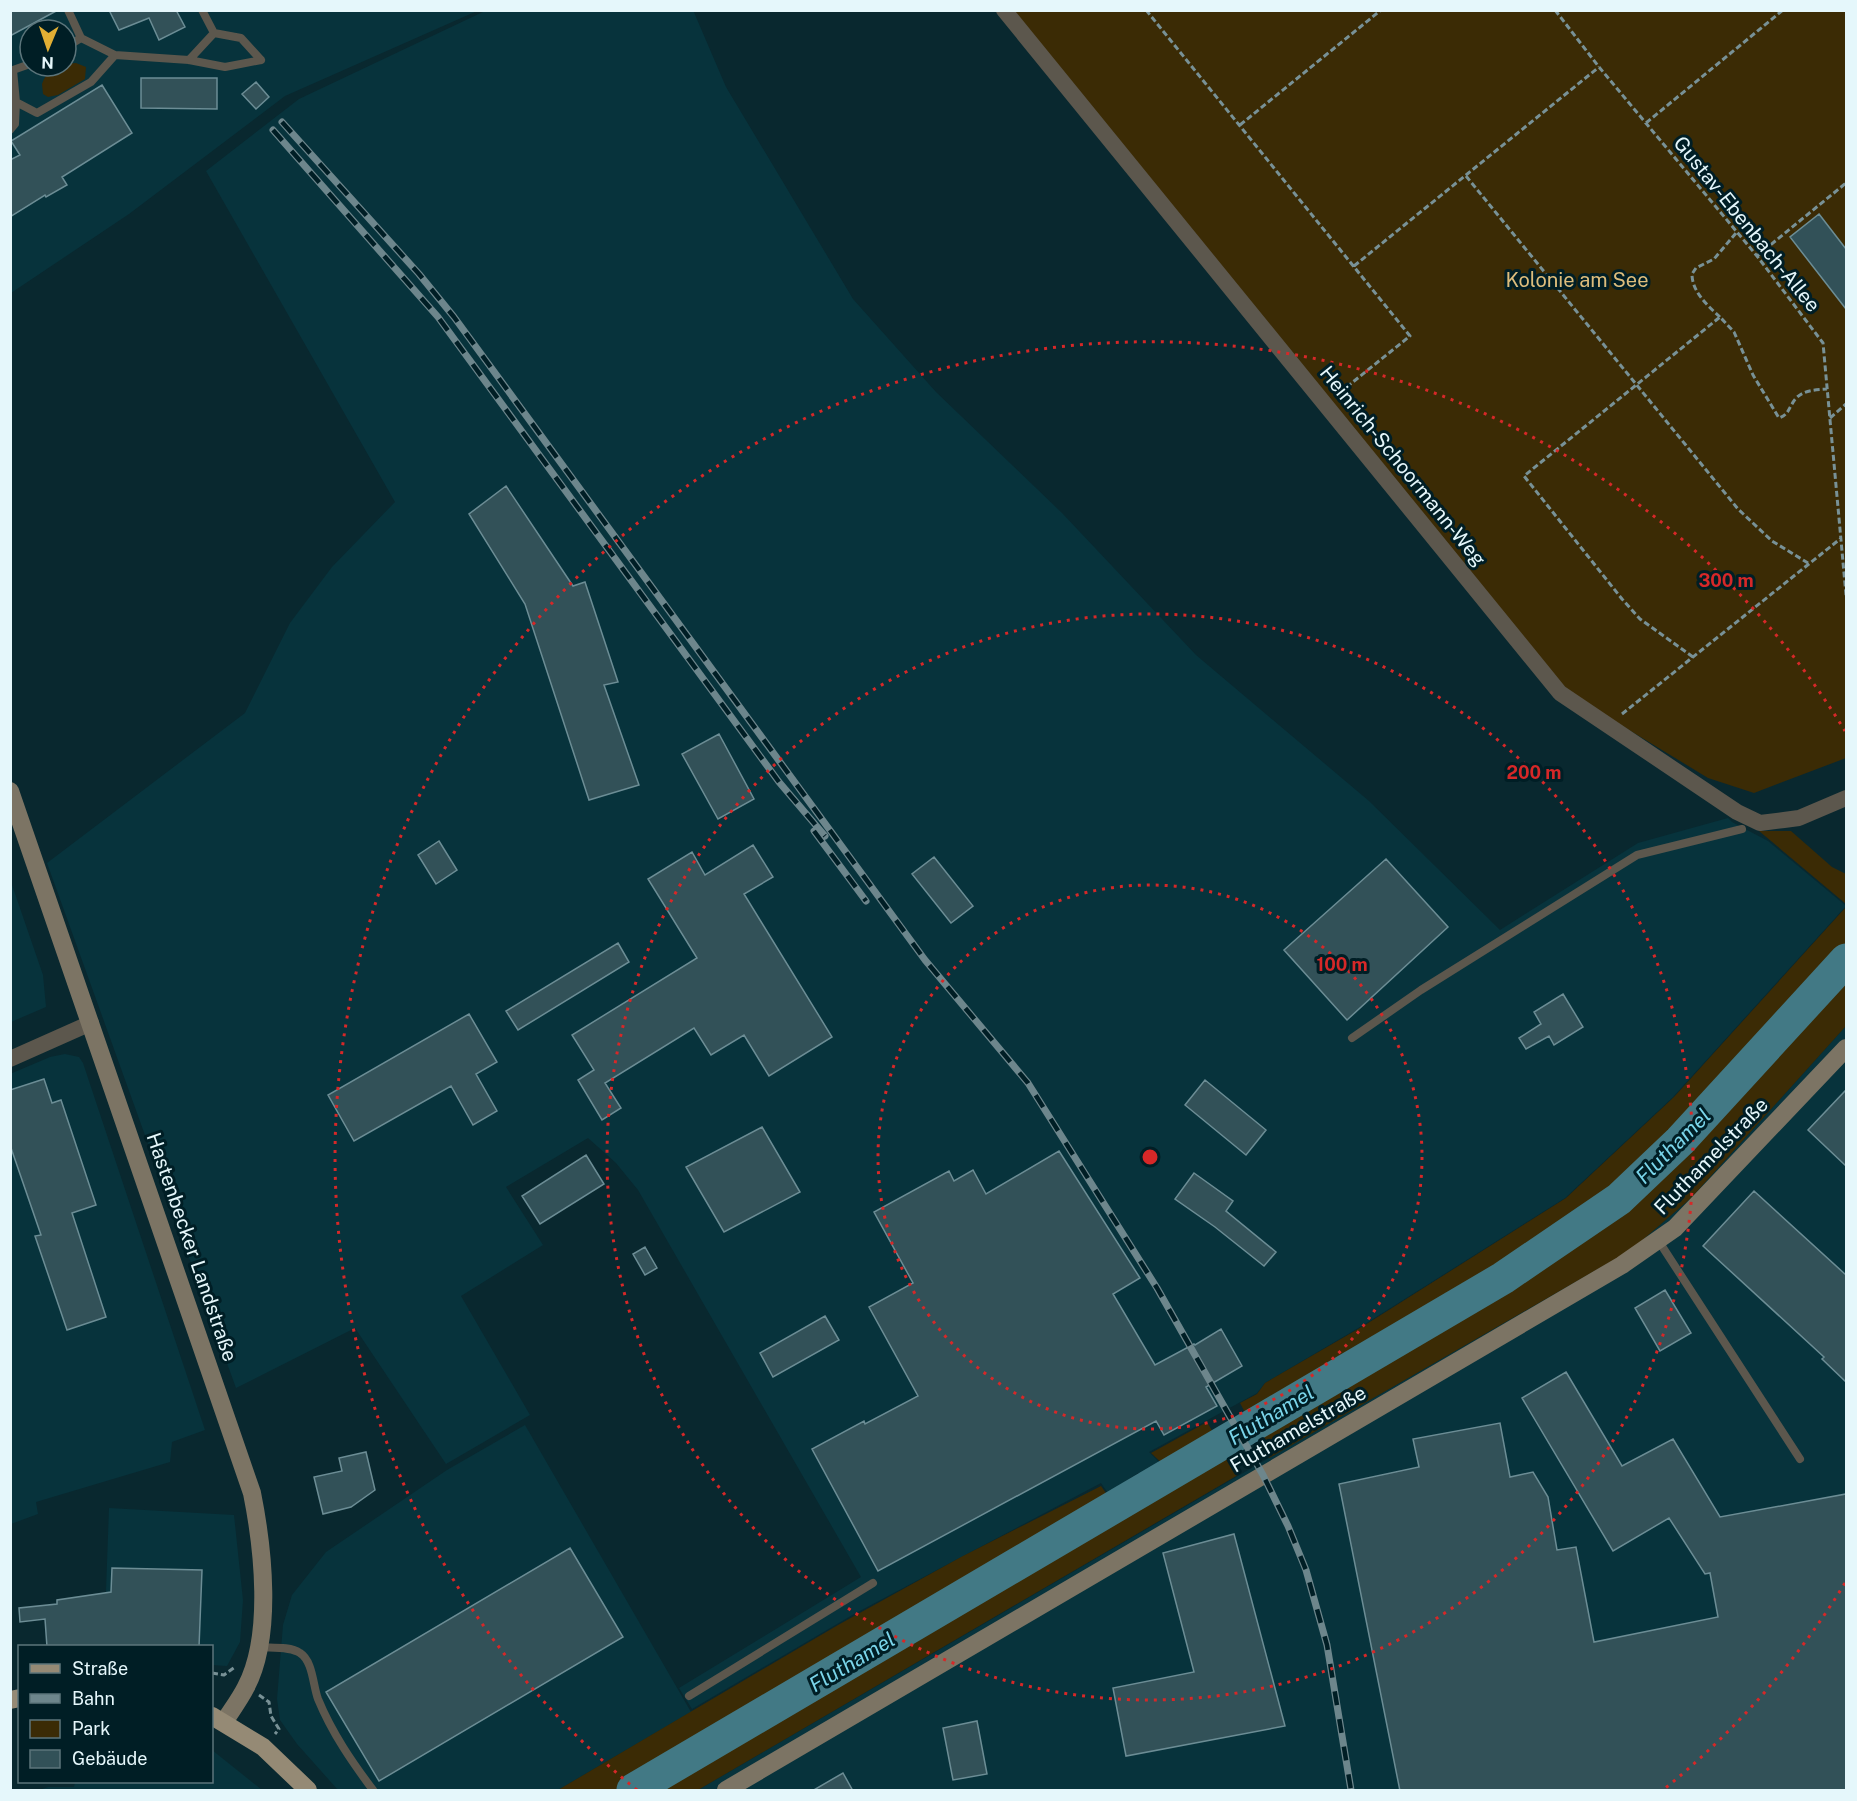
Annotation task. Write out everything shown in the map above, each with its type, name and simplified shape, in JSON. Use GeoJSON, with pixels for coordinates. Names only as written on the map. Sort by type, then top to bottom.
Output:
{"type":"FeatureCollection","features":[{"type":"Feature","properties":{"kind":"main road","name":"Hastenbecker Landstraße"},"geometry":{"type":"LineString","coordinates":[[10,791],[252,1492],[258,1524],[262,1569],[263,1597],[259,1647],[246,1687],[218,1719]]}},
{"type":"Feature","properties":{"kind":"main road","name":"Fluthamelstraße"},"geometry":{"type":"LineString","coordinates":[[726,1791],[1622,1265],[1675,1228],[1846,1048]]}},
{"type":"Feature","properties":{"kind":"main road"},"geometry":{"type":"LineString","coordinates":[[218,1719],[263,1747],[308,1791]]}},
{"type":"Feature","properties":{"kind":"street","name":"Heinrich-Schoormann-Weg"},"geometry":{"type":"LineString","coordinates":[[1004,10],[1560,693],[1737,812],[1760,823],[1799,818],[1846,798]]}},
{"type":"Feature","properties":{"kind":"street"},"geometry":{"type":"LineString","coordinates":[[10,1059],[91,1023]]}},
{"type":"Feature","properties":{"kind":"lane"},"geometry":{"type":"LineString","coordinates":[[68,10],[81,38],[115,56],[189,60],[225,67],[261,60],[241,38],[214,33]]}},
{"type":"Feature","properties":{"kind":"lane"},"geometry":{"type":"LineString","coordinates":[[202,10],[214,33]]}},
{"type":"Feature","properties":{"kind":"lane"},"geometry":{"type":"LineString","coordinates":[[189,60],[214,33]]}},
{"type":"Feature","properties":{"kind":"lane"},"geometry":{"type":"LineString","coordinates":[[16,102],[37,114],[91,82],[115,56]]}},
{"type":"Feature","properties":{"kind":"lane"},"geometry":{"type":"LineString","coordinates":[[10,130],[15,124],[16,102],[12,69]]}},
{"type":"Feature","properties":{"kind":"lane"},"geometry":{"type":"LineString","coordinates":[[1352,1038],[1421,990],[1637,855],[1742,829]]}},
{"type":"Feature","properties":{"kind":"lane"},"geometry":{"type":"LineString","coordinates":[[1658,1240],[1800,1459]]}},
{"type":"Feature","properties":{"kind":"lane"},"geometry":{"type":"LineString","coordinates":[[689,1696],[873,1583]]}},
{"type":"Feature","properties":{"kind":"lane"},"geometry":{"type":"LineString","coordinates":[[259,1647],[298,1651],[302,1654],[309,1666],[317,1698],[331,1727],[373,1791]]}},
{"type":"Feature","properties":{"kind":"path"},"geometry":{"type":"LineString","coordinates":[[1146,10],[1410,336],[1326,404]]}},
{"type":"Feature","properties":{"kind":"path"},"geometry":{"type":"LineString","coordinates":[[1240,125],[1381,10]]}},
{"type":"Feature","properties":{"kind":"path","name":"Gustav-Ebenbach-Allee"},"geometry":{"type":"LineString","coordinates":[[1555,10],[1599,67],[1757,256],[1823,344],[1846,595]]}},
{"type":"Feature","properties":{"kind":"path"},"geometry":{"type":"LineString","coordinates":[[1646,123],[1783,10]]}},
{"type":"Feature","properties":{"kind":"path"},"geometry":{"type":"LineString","coordinates":[[1354,266],[1599,67]]}},
{"type":"Feature","properties":{"kind":"path"},"geometry":{"type":"LineString","coordinates":[[1466,176],[1738,509],[1772,541],[1808,563]]}},
{"type":"Feature","properties":{"kind":"path"},"geometry":{"type":"LineString","coordinates":[[1757,256],[1846,183]]}},
{"type":"Feature","properties":{"kind":"path"},"geometry":{"type":"LineString","coordinates":[[1737,232],[1714,259],[1696,268],[1692,274],[1696,289],[1708,306],[1734,332],[1752,375],[1779,418],[1789,411],[1792,402],[1799,395],[1809,390],[1827,389]]}},
{"type":"Feature","properties":{"kind":"path"},"geometry":{"type":"LineString","coordinates":[[1693,657],[1640,619],[1524,476],[1720,317]]}},
{"type":"Feature","properties":{"kind":"path"},"geometry":{"type":"LineString","coordinates":[[1830,417],[1846,404]]}},
{"type":"Feature","properties":{"kind":"path"},"geometry":{"type":"LineString","coordinates":[[1608,726],[1840,538]]}},
{"type":"Feature","properties":{"kind":"path"},"geometry":{"type":"LineString","coordinates":[[263,1747],[279,1729],[271,1716],[270,1702]]}},
{"type":"Feature","properties":{"kind":"shaded area"},"geometry":{"type":"Polygon","coordinates":[[[693,10],[726,87],[853,299],[936,392],[1062,513],[1196,655],[1369,801],[1500,930],[1638,843],[1728,818],[1768,841],[1846,906],[1673,1097],[1565,1198],[1365,1324],[1265,1383],[1257,1393],[1149,1452],[1164,1467],[1151,1476],[1138,1473],[1108,1493],[1101,1483],[854,1614],[692,1709],[679,1688],[861,1577],[638,1190],[616,1163],[588,1138],[506,1187],[543,1245],[461,1296],[530,1415],[446,1464],[355,1328],[236,1388],[47,863],[245,713],[290,623],[332,567],[395,502],[206,171],[299,99],[485,11],[693,10]]]}},
{"type":"Feature","properties":{"kind":"shaded area"},"geometry":{"type":"Polygon","coordinates":[[[11,11],[477,11],[285,96],[129,214],[11,293],[11,11]]]}},
{"type":"Feature","properties":{"kind":"shaded area"},"geometry":{"type":"Polygon","coordinates":[[[11,882],[43,975],[46,1007],[11,1022],[11,882]]]}},
{"type":"Feature","properties":{"kind":"shaded area"},"geometry":{"type":"Polygon","coordinates":[[[1846,1026],[1846,1790],[698,1790],[1631,1250],[1691,1198],[1846,1026]]]}},
{"type":"Feature","properties":{"kind":"shaded area"},"geometry":{"type":"Polygon","coordinates":[[[65,1054],[79,1057],[83,1063],[205,1430],[172,1442],[170,1462],[36,1502],[38,1514],[11,1524],[10,1074],[50,1057],[65,1054]]]}},
{"type":"Feature","properties":{"kind":"shaded area"},"geometry":{"type":"Polygon","coordinates":[[[525,1425],[691,1712],[558,1790],[338,1790],[297,1744],[280,1720],[277,1699],[283,1625],[292,1595],[326,1552],[447,1470],[525,1425]]]}},
{"type":"Feature","properties":{"kind":"shaded area"},"geometry":{"type":"Polygon","coordinates":[[[109,1508],[234,1515],[243,1600],[240,1642],[227,1666],[213,1665],[213,1645],[104,1645],[109,1508]]]}},
{"type":"Feature","properties":{"kind":"shaded area"},"geometry":{"type":"Polygon","coordinates":[[[213,1751],[262,1790],[39,1790],[48,1787],[74,1787],[75,1783],[213,1783],[213,1751]]]}},
{"type":"Feature","properties":{"kind":"green space","name":"Kolonie am See"},"geometry":{"type":"Polygon","coordinates":[[[1011,11],[1846,11],[1846,758],[1754,793],[1708,778],[1565,691],[1011,11]]]}},
{"type":"Feature","properties":{"kind":"green space"},"geometry":{"type":"Polygon","coordinates":[[[78,64],[86,67],[85,79],[58,95],[48,97],[43,94],[42,84],[45,78],[78,78],[78,64]]]}},
{"type":"Feature","properties":{"kind":"green space"},"geometry":{"type":"Polygon","coordinates":[[[1759,831],[1791,831],[1832,867],[1846,874],[1846,904],[1759,831]]]}},
{"type":"Feature","properties":{"kind":"green space"},"geometry":{"type":"Polygon","coordinates":[[[1846,907],[1846,1026],[1691,1198],[1631,1250],[1269,1458],[1240,1403],[1257,1394],[1265,1383],[1365,1325],[1566,1198],[1674,1097],[1846,907]]]}},
{"type":"Feature","properties":{"kind":"green space"},"geometry":{"type":"Polygon","coordinates":[[[1207,1422],[1238,1475],[698,1790],[558,1790],[838,1625],[961,1557],[1101,1486],[1108,1496],[1139,1475],[1150,1479],[1167,1468],[1151,1453],[1207,1422]]]}},
{"type":"Feature","properties":{"kind":"building"},"geometry":{"type":"Polygon","coordinates":[[[10,10],[58,10],[43,18],[18,18],[18,32],[10,36],[10,10]]]}},
{"type":"Feature","properties":{"kind":"building"},"geometry":{"type":"Polygon","coordinates":[[[109,10],[176,10],[185,27],[159,40],[149,18],[119,30],[109,10]]]}},
{"type":"Feature","properties":{"kind":"building"},"geometry":{"type":"Polygon","coordinates":[[[141,78],[217,78],[217,109],[141,108],[141,78]]]}},
{"type":"Feature","properties":{"kind":"building"},"geometry":{"type":"Polygon","coordinates":[[[256,82],[269,97],[256,109],[242,94],[256,82]]]}},
{"type":"Feature","properties":{"kind":"building"},"geometry":{"type":"Polygon","coordinates":[[[102,85],[132,133],[62,177],[67,185],[46,197],[45,195],[10,217],[10,160],[20,155],[11,141],[102,85]]]}},
{"type":"Feature","properties":{"kind":"building"},"geometry":{"type":"Polygon","coordinates":[[[1819,214],[1846,249],[1846,309],[1790,237],[1819,214]]]}},
{"type":"Feature","properties":{"kind":"building"},"geometry":{"type":"Polygon","coordinates":[[[506,486],[573,586],[585,582],[618,682],[604,685],[639,785],[589,800],[525,604],[469,514],[506,486]]]}},
{"type":"Feature","properties":{"kind":"building"},"geometry":{"type":"Polygon","coordinates":[[[719,734],[754,799],[718,819],[682,754],[719,734]]]}},
{"type":"Feature","properties":{"kind":"building"},"geometry":{"type":"Polygon","coordinates":[[[439,841],[457,870],[436,884],[418,855],[439,841]]]}},
{"type":"Feature","properties":{"kind":"building"},"geometry":{"type":"Polygon","coordinates":[[[753,845],[773,877],[744,894],[832,1037],[769,1076],[744,1035],[711,1055],[694,1028],[605,1083],[621,1108],[602,1120],[578,1080],[594,1070],[572,1035],[697,958],[648,879],[692,852],[705,875],[753,845]]]}},
{"type":"Feature","properties":{"kind":"building"},"geometry":{"type":"Polygon","coordinates":[[[934,857],[973,906],[951,923],[912,874],[934,857]]]}},
{"type":"Feature","properties":{"kind":"building"},"geometry":{"type":"Polygon","coordinates":[[[1386,859],[1448,927],[1347,1020],[1284,950],[1386,859]]]}},
{"type":"Feature","properties":{"kind":"building"},"geometry":{"type":"Polygon","coordinates":[[[618,943],[629,962],[518,1030],[506,1011],[618,943]]]}},
{"type":"Feature","properties":{"kind":"building"},"geometry":{"type":"Polygon","coordinates":[[[1563,994],[1583,1027],[1554,1045],[1549,1036],[1526,1049],[1519,1038],[1541,1024],[1534,1012],[1563,994]]]}},
{"type":"Feature","properties":{"kind":"building"},"geometry":{"type":"Polygon","coordinates":[[[469,1014],[497,1062],[476,1074],[497,1111],[473,1125],[451,1086],[354,1141],[328,1095],[469,1014]]]}},
{"type":"Feature","properties":{"kind":"building"},"geometry":{"type":"Polygon","coordinates":[[[44,1079],[52,1103],[61,1100],[96,1205],[72,1213],[106,1317],[67,1330],[35,1236],[41,1235],[10,1145],[10,1090],[44,1079]]]}},
{"type":"Feature","properties":{"kind":"building"},"geometry":{"type":"Polygon","coordinates":[[[1205,1080],[1266,1130],[1246,1155],[1185,1105],[1205,1080]]]}},
{"type":"Feature","properties":{"kind":"building"},"geometry":{"type":"Polygon","coordinates":[[[1846,1090],[1846,1166],[1808,1130],[1846,1090]]]}},
{"type":"Feature","properties":{"kind":"building"},"geometry":{"type":"Polygon","coordinates":[[[762,1127],[800,1192],[724,1232],[686,1167],[762,1127]]]}},
{"type":"Feature","properties":{"kind":"building"},"geometry":{"type":"Polygon","coordinates":[[[1059,1151],[1140,1278],[1113,1294],[1155,1365],[1221,1329],[1242,1366],[1206,1387],[1217,1406],[1164,1435],[1156,1421],[878,1571],[812,1449],[918,1396],[869,1307],[913,1283],[874,1212],[949,1171],[954,1181],[973,1170],[986,1194],[1059,1151]]]}},
{"type":"Feature","properties":{"kind":"building"},"geometry":{"type":"Polygon","coordinates":[[[586,1155],[604,1184],[540,1224],[522,1196],[586,1155]]]}},
{"type":"Feature","properties":{"kind":"building"},"geometry":{"type":"Polygon","coordinates":[[[1194,1173],[1233,1201],[1226,1211],[1276,1252],[1264,1266],[1175,1199],[1194,1173]]]}},
{"type":"Feature","properties":{"kind":"building"},"geometry":{"type":"Polygon","coordinates":[[[1754,1191],[1846,1275],[1846,1382],[1822,1359],[1824,1357],[1703,1246],[1754,1191]]]}},
{"type":"Feature","properties":{"kind":"building"},"geometry":{"type":"Polygon","coordinates":[[[645,1247],[657,1268],[645,1275],[633,1254],[645,1247]]]}},
{"type":"Feature","properties":{"kind":"building"},"geometry":{"type":"Polygon","coordinates":[[[1665,1290],[1691,1333],[1660,1351],[1635,1308],[1665,1290]]]}},
{"type":"Feature","properties":{"kind":"building"},"geometry":{"type":"Polygon","coordinates":[[[825,1316],[839,1340],[773,1377],[760,1353],[825,1316]]]}},
{"type":"Feature","properties":{"kind":"building"},"geometry":{"type":"Polygon","coordinates":[[[1566,1372],[1622,1466],[1673,1439],[1720,1517],[1846,1494],[1846,1791],[1400,1791],[1339,1484],[1419,1467],[1413,1439],[1500,1423],[1510,1477],[1533,1472],[1548,1497],[1557,1550],[1576,1547],[1594,1642],[1718,1617],[1710,1573],[1705,1574],[1669,1518],[1613,1551],[1522,1398],[1566,1372]]]}},
{"type":"Feature","properties":{"kind":"building"},"geometry":{"type":"Polygon","coordinates":[[[366,1452],[375,1490],[351,1507],[323,1514],[314,1477],[342,1471],[339,1458],[366,1452]]]}},
{"type":"Feature","properties":{"kind":"building"},"geometry":{"type":"Polygon","coordinates":[[[1234,1534],[1285,1726],[1126,1756],[1113,1688],[1194,1672],[1163,1553],[1234,1534]]]}},
{"type":"Feature","properties":{"kind":"building"},"geometry":{"type":"Polygon","coordinates":[[[570,1548],[623,1637],[379,1781],[326,1692],[570,1548]]]}},
{"type":"Feature","properties":{"kind":"building"},"geometry":{"type":"Polygon","coordinates":[[[112,1568],[202,1570],[199,1645],[47,1645],[45,1619],[20,1622],[19,1608],[57,1604],[57,1600],[111,1592],[112,1568]]]}},
{"type":"Feature","properties":{"kind":"building"},"geometry":{"type":"Polygon","coordinates":[[[977,1721],[987,1774],[953,1780],[943,1728],[977,1721]]]}},
{"type":"Feature","properties":{"kind":"building"},"geometry":{"type":"Polygon","coordinates":[[[843,1773],[853,1791],[812,1791],[843,1773]]]}},
{"type":"Feature","properties":{"kind":"waterway","name":"Fluthamel"},"geometry":{"type":"LineString","coordinates":[[633,1790],[1503,1278],[1619,1199],[1680,1141],[1846,960]]}},
{"type":"Feature","properties":{"kind":"railway"},"geometry":{"type":"LineString","coordinates":[[282,122],[419,274],[454,317],[925,960],[1028,1083],[1157,1288],[1263,1475],[1288,1526],[1306,1570],[1327,1645],[1351,1790]]}},
{"type":"Feature","properties":{"kind":"railway"},"geometry":{"type":"LineString","coordinates":[[273,130],[438,317],[779,782],[825,836]]}},
{"type":"Feature","properties":{"kind":"railway"},"geometry":{"type":"LineString","coordinates":[[814,831],[866,901]]}}]}
